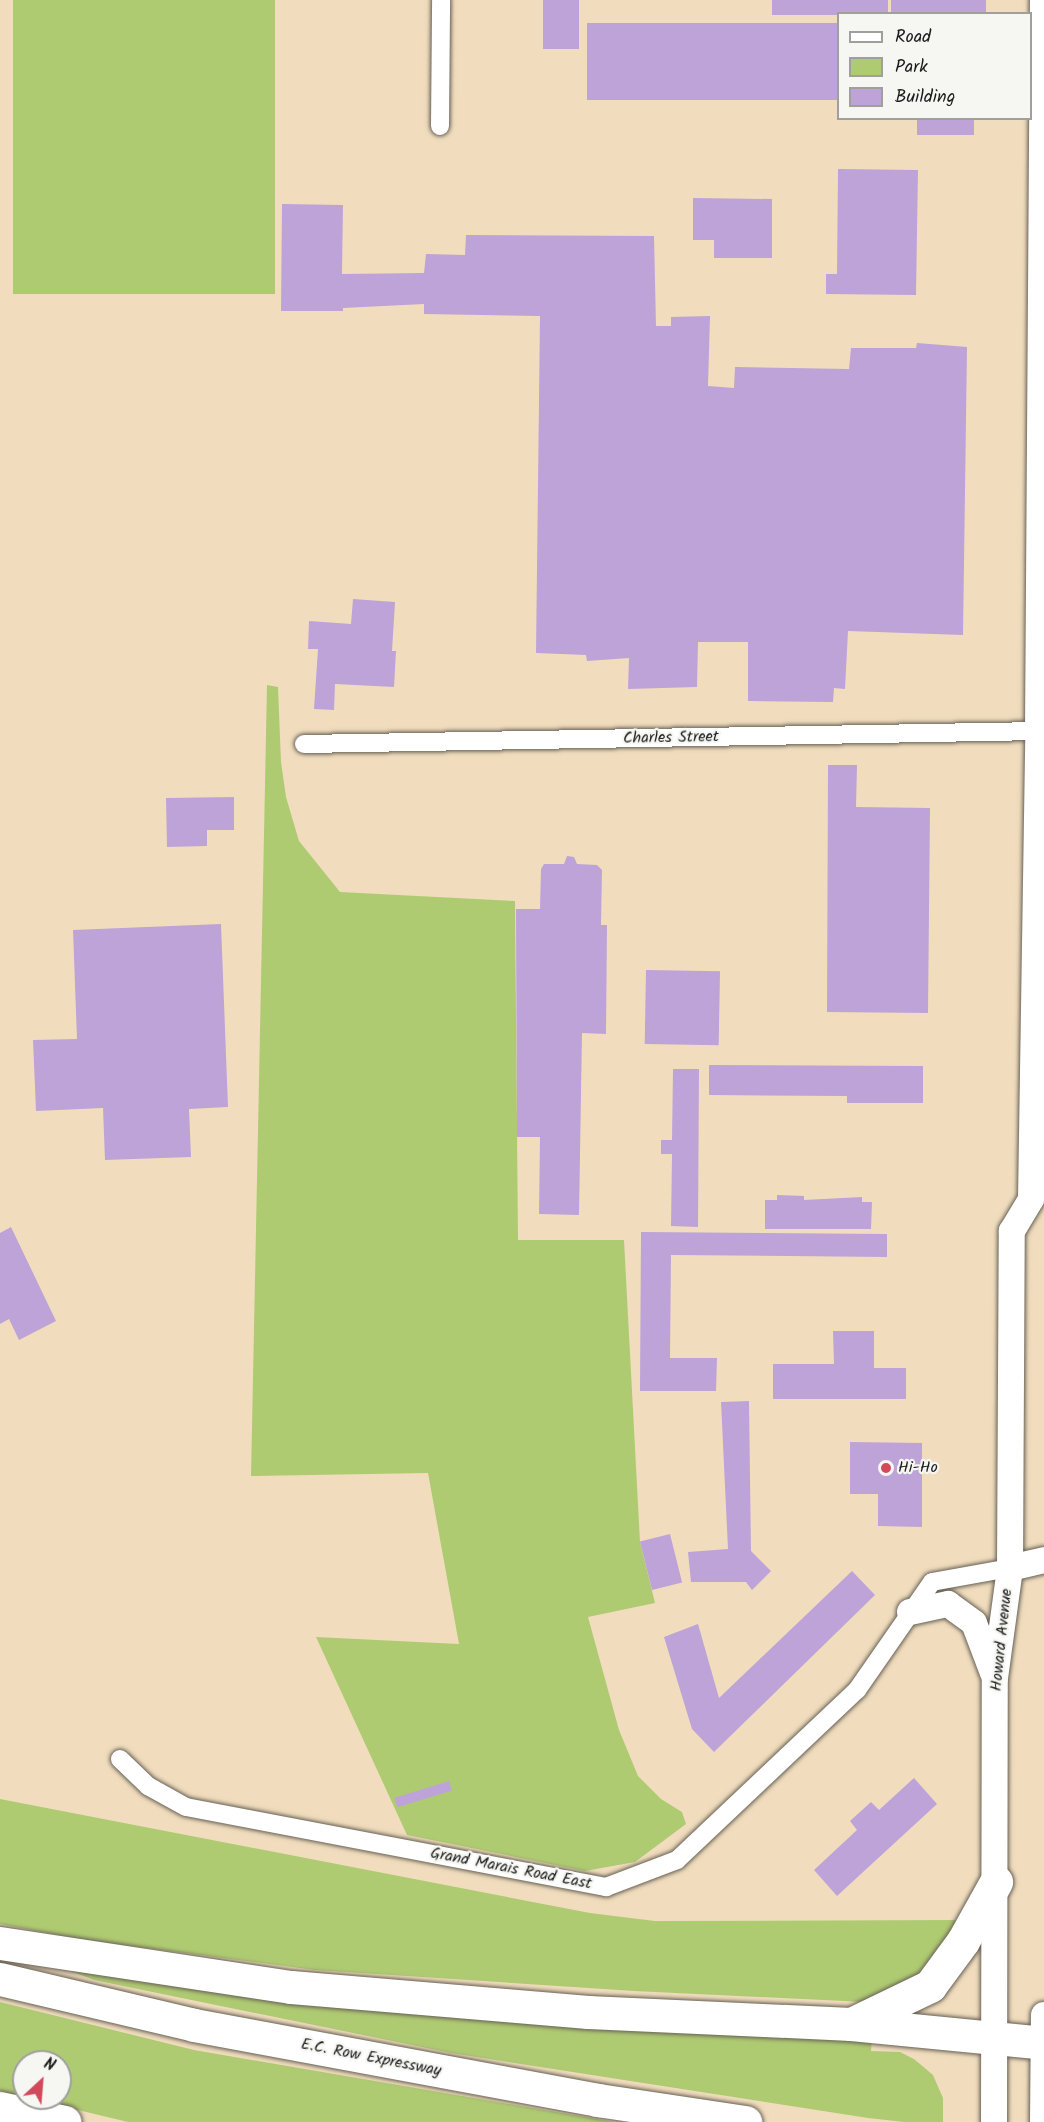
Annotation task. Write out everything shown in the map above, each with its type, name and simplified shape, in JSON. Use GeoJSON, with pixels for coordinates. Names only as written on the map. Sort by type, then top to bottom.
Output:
{"type":"FeatureCollection","features":[{"type":"Feature","properties":{"kind":"highway"},"geometry":{"type":"LineString","coordinates":[[851,2024],[930,1986],[963,1941],[996,1882]]}},
{"type":"Feature","properties":{"kind":"highway"},"geometry":{"type":"LineString","coordinates":[[0,1943],[291,1987],[588,2012],[851,2024],[993,2036],[1044,2043]]}},
{"type":"Feature","properties":{"kind":"highway","name":"E.C. Row Expressway"},"geometry":{"type":"LineString","coordinates":[[0,1979],[194,2025],[598,2100],[745,2122]]}},
{"type":"Feature","properties":{"kind":"highway"},"geometry":{"type":"LineString","coordinates":[[0,2108],[65,2122]]}},
{"type":"Feature","properties":{"kind":"main road","name":"Howard Avenue"},"geometry":{"type":"LineString","coordinates":[[993,2122],[996,1882],[995,1678],[1010,1568],[1012,1231],[1038,1209],[1038,731],[1043,0]]}},
{"type":"Feature","properties":{"kind":"main road","name":"Grand Marais Road East"},"geometry":{"type":"LineString","coordinates":[[1010,1568],[1044,1560]]}},
{"type":"Feature","properties":{"kind":"main road"},"geometry":{"type":"LineString","coordinates":[[910,1612],[948,1604],[974,1623],[995,1678]]}},
{"type":"Feature","properties":{"kind":"main road"},"geometry":{"type":"LineString","coordinates":[[1043,2122],[1044,2015]]}},
{"type":"Feature","properties":{"kind":"street"},"geometry":{"type":"LineString","coordinates":[[440,126],[441,0]]}},
{"type":"Feature","properties":{"kind":"street","name":"Charles Street"},"geometry":{"type":"LineString","coordinates":[[304,744],[1038,731]]}},
{"type":"Feature","properties":{"kind":"street","name":"Grand Marais Road East"},"geometry":{"type":"LineString","coordinates":[[120,1759],[148,1786],[186,1807],[606,1887],[677,1860],[857,1690],[932,1582],[1010,1568]]}},
{"type":"Feature","properties":{"kind":"green space"},"geometry":{"type":"Polygon","coordinates":[[[13,0],[275,0],[275,294],[13,294],[13,0]]]}},
{"type":"Feature","properties":{"kind":"green space"},"geometry":{"type":"Polygon","coordinates":[[[267,685],[278,687],[281,762],[286,797],[299,841],[340,892],[515,901],[518,1240],[624,1240],[640,1542],[655,1603],[588,1617],[619,1730],[638,1776],[661,1799],[682,1812],[686,1824],[635,1862],[585,1871],[407,1835],[316,1637],[459,1644],[428,1473],[251,1476],[267,685]]]}},
{"type":"Feature","properties":{"kind":"green space"},"geometry":{"type":"Polygon","coordinates":[[[0,1799],[590,1913],[655,1921],[959,1920],[911,1984],[865,2002],[634,1991],[315,1970],[85,1940],[0,1924],[0,1799]]]}},
{"type":"Feature","properties":{"kind":"green space"},"geometry":{"type":"Polygon","coordinates":[[[58,1966],[872,2038],[871,2051],[900,2052],[914,2059],[933,2075],[943,2098],[943,2122],[904,2122],[868,2118],[451,2053],[94,1980],[58,1966]]]}},
{"type":"Feature","properties":{"kind":"green space"},"geometry":{"type":"Polygon","coordinates":[[[0,2002],[194,2050],[614,2122],[128,2122],[72,2109],[72,2050],[12,2050],[12,2094],[0,2091],[0,2002]]]}},
{"type":"Feature","properties":{"kind":"building"},"geometry":{"type":"Polygon","coordinates":[[[543,0],[579,0],[579,49],[543,49],[543,0]]]}},
{"type":"Feature","properties":{"kind":"building"},"geometry":{"type":"Polygon","coordinates":[[[772,0],[888,0],[888,12],[772,15],[772,0]]]}},
{"type":"Feature","properties":{"kind":"building"},"geometry":{"type":"Polygon","coordinates":[[[891,0],[986,0],[986,12],[891,12],[891,0]]]}},
{"type":"Feature","properties":{"kind":"building"},"geometry":{"type":"Polygon","coordinates":[[[587,23],[837,23],[837,100],[587,100],[587,23]]]}},
{"type":"Feature","properties":{"kind":"building"},"geometry":{"type":"Polygon","coordinates":[[[917,120],[974,120],[974,135],[917,135],[917,120]]]}},
{"type":"Feature","properties":{"kind":"building"},"geometry":{"type":"Polygon","coordinates":[[[838,169],[918,170],[916,295],[826,294],[826,274],[837,274],[838,169]]]}},
{"type":"Feature","properties":{"kind":"building"},"geometry":{"type":"Polygon","coordinates":[[[693,198],[772,199],[772,258],[714,258],[714,240],[693,240],[693,198]]]}},
{"type":"Feature","properties":{"kind":"building"},"geometry":{"type":"Polygon","coordinates":[[[282,204],[343,205],[342,274],[424,273],[426,254],[465,255],[466,235],[654,236],[656,326],[671,326],[671,317],[710,316],[708,386],[734,388],[735,367],[849,369],[851,348],[916,348],[917,343],[967,347],[963,635],[848,631],[845,689],[834,688],[833,702],[748,701],[748,642],[698,642],[697,687],[628,689],[629,658],[587,661],[586,655],[536,653],[540,316],[424,314],[424,304],[343,308],[343,311],[281,311],[282,204]]]}},
{"type":"Feature","properties":{"kind":"building"},"geometry":{"type":"Polygon","coordinates":[[[353,599],[395,602],[392,651],[396,651],[394,687],[335,684],[334,710],[314,709],[318,649],[308,649],[309,621],[351,624],[353,599]]]}},
{"type":"Feature","properties":{"kind":"building"},"geometry":{"type":"Polygon","coordinates":[[[828,765],[857,765],[856,807],[930,808],[928,1013],[827,1012],[828,765]]]}},
{"type":"Feature","properties":{"kind":"building"},"geometry":{"type":"Polygon","coordinates":[[[234,797],[234,830],[207,830],[207,846],[167,847],[166,798],[234,797]]]}},
{"type":"Feature","properties":{"kind":"building"},"geometry":{"type":"Polygon","coordinates":[[[567,856],[574,857],[577,864],[597,865],[602,870],[601,925],[607,925],[606,1034],[582,1033],[579,1215],[539,1214],[540,1137],[517,1137],[516,909],[540,909],[541,869],[544,864],[564,864],[567,856]]]}},
{"type":"Feature","properties":{"kind":"building"},"geometry":{"type":"Polygon","coordinates":[[[221,924],[228,1107],[189,1109],[191,1157],[105,1160],[103,1108],[36,1111],[33,1040],[77,1039],[73,930],[221,924]]]}},
{"type":"Feature","properties":{"kind":"building"},"geometry":{"type":"Polygon","coordinates":[[[646,970],[720,971],[719,1045],[645,1044],[646,970]]]}},
{"type":"Feature","properties":{"kind":"building"},"geometry":{"type":"Polygon","coordinates":[[[709,1065],[923,1066],[923,1103],[847,1103],[847,1096],[709,1095],[709,1065]]]}},
{"type":"Feature","properties":{"kind":"building"},"geometry":{"type":"Polygon","coordinates":[[[673,1069],[699,1069],[698,1227],[671,1226],[672,1154],[661,1154],[661,1140],[672,1140],[673,1069]]]}},
{"type":"Feature","properties":{"kind":"building"},"geometry":{"type":"Polygon","coordinates":[[[777,1195],[804,1196],[804,1200],[862,1197],[862,1202],[872,1202],[871,1229],[765,1229],[765,1200],[777,1200],[777,1195]]]}},
{"type":"Feature","properties":{"kind":"building"},"geometry":{"type":"Polygon","coordinates":[[[11,1227],[56,1321],[19,1340],[9,1319],[0,1324],[0,1233],[11,1227]]]}},
{"type":"Feature","properties":{"kind":"building"},"geometry":{"type":"Polygon","coordinates":[[[641,1232],[887,1234],[887,1257],[671,1255],[670,1358],[717,1358],[716,1391],[640,1391],[641,1232]]]}},
{"type":"Feature","properties":{"kind":"building"},"geometry":{"type":"Polygon","coordinates":[[[833,1331],[874,1331],[874,1368],[906,1368],[906,1399],[773,1399],[773,1364],[834,1364],[833,1331]]]}},
{"type":"Feature","properties":{"kind":"building"},"geometry":{"type":"Polygon","coordinates":[[[749,1401],[751,1551],[771,1571],[752,1590],[746,1582],[691,1582],[688,1552],[728,1549],[721,1402],[749,1401]]]}},
{"type":"Feature","properties":{"kind":"building","name":"Hi-Ho"},"geometry":{"type":"Polygon","coordinates":[[[850,1442],[922,1443],[922,1527],[878,1526],[878,1494],[850,1494],[850,1442]]]}},
{"type":"Feature","properties":{"kind":"building"},"geometry":{"type":"Polygon","coordinates":[[[670,1534],[682,1583],[652,1590],[640,1541],[670,1534]]]}},
{"type":"Feature","properties":{"kind":"building"},"geometry":{"type":"Polygon","coordinates":[[[852,1571],[875,1595],[714,1752],[692,1729],[664,1637],[698,1624],[719,1698],[852,1571]]]}},
{"type":"Feature","properties":{"kind":"building"},"geometry":{"type":"Polygon","coordinates":[[[914,1778],[937,1804],[837,1896],[814,1870],[857,1830],[850,1821],[871,1802],[879,1810],[914,1778]]]}},
{"type":"Feature","properties":{"kind":"building"},"geometry":{"type":"Polygon","coordinates":[[[449,1781],[452,1791],[397,1807],[394,1798],[449,1781]]]}},
{"type":"Feature","properties":{"kind":"place","name":"Hi-Ho"},"geometry":{"type":"Point","coordinates":[886,1468]}}]}
